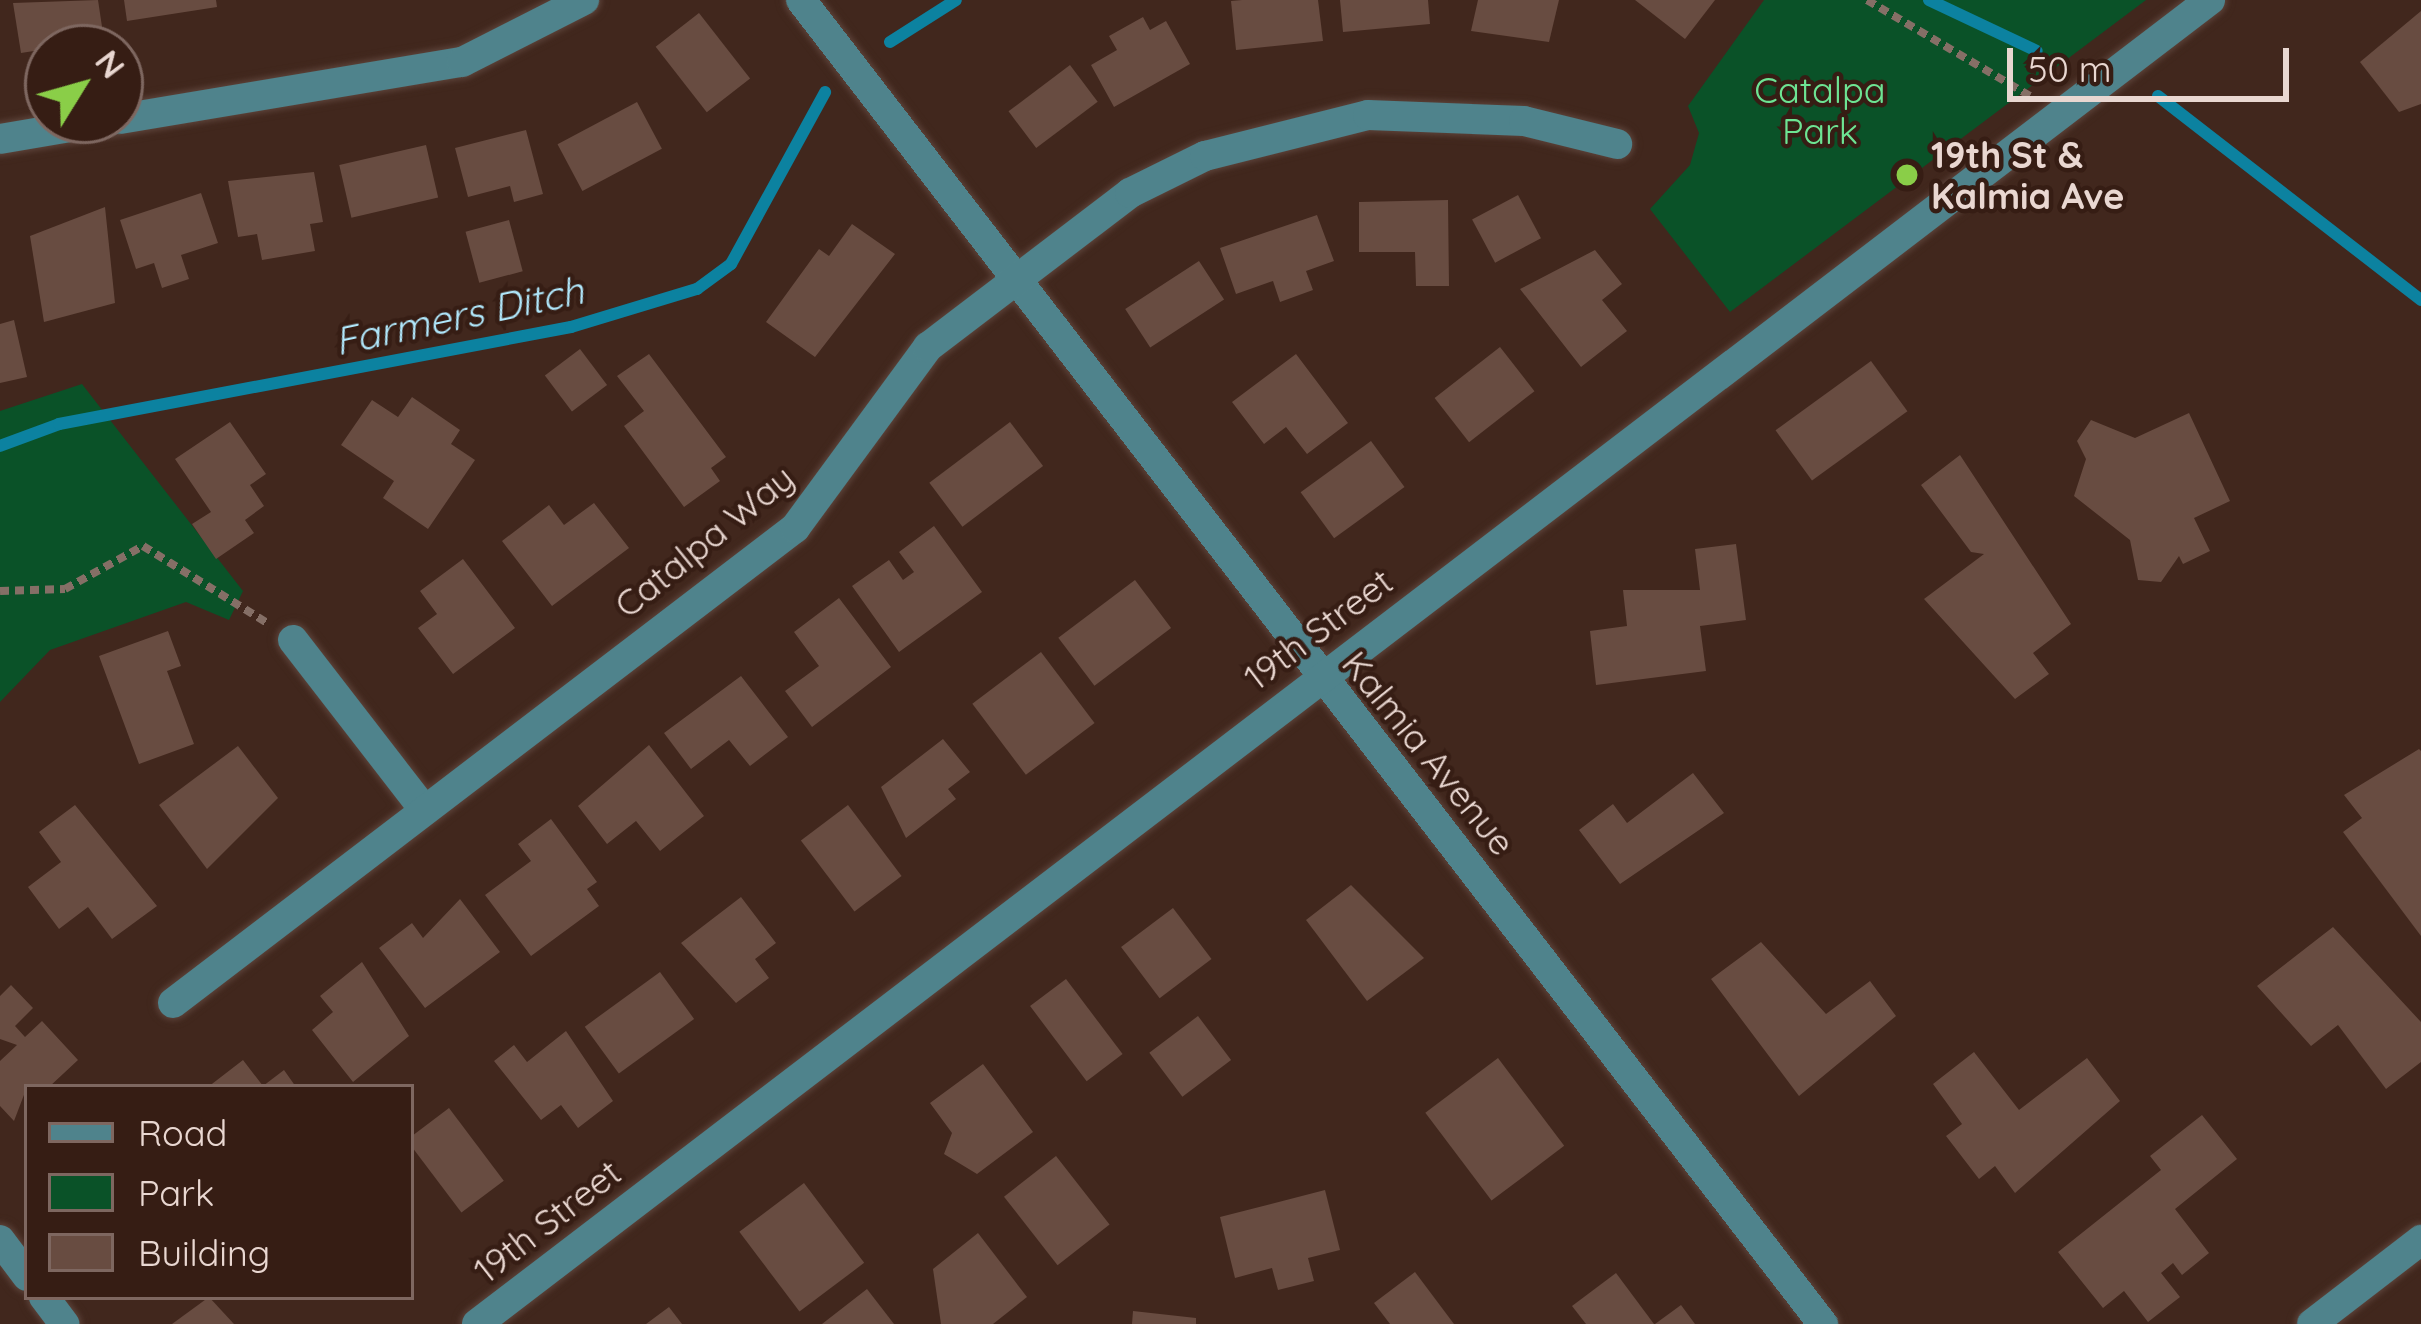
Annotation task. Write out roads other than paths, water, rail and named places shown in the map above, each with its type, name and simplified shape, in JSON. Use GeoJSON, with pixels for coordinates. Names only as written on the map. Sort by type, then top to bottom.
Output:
{"type":"FeatureCollection","features":[{"type":"Feature","properties":{"kind":"street"},"geometry":{"type":"LineString","coordinates":[[144,114],[462,62],[584,0]]}},
{"type":"Feature","properties":{"kind":"street","name":"Kalmia Avenue"},"geometry":{"type":"LineString","coordinates":[[801,0],[1319,677],[1823,1324]]}},
{"type":"Feature","properties":{"kind":"street","name":"19th Street"},"geometry":{"type":"LineString","coordinates":[[478,1324],[2210,0]]}},
{"type":"Feature","properties":{"kind":"street","name":"Catalpa Way"},"geometry":{"type":"LineString","coordinates":[[173,1003],[794,527],[833,487],[889,388],[1015,281],[1130,194],[1285,129],[1451,113],[1617,144]]}},
{"type":"Feature","properties":{"kind":"street"},"geometry":{"type":"LineString","coordinates":[[293,640],[422,808]]}},
{"type":"Feature","properties":{"kind":"street"},"geometry":{"type":"LineString","coordinates":[[0,1240],[24,1272]]}},
{"type":"Feature","properties":{"kind":"street"},"geometry":{"type":"LineString","coordinates":[[2312,1324],[2421,1240]]}},
{"type":"Feature","properties":{"kind":"waterway","name":"Farmers Ditch"},"geometry":{"type":"LineString","coordinates":[[890,42],[956,0]]}},
{"type":"Feature","properties":{"kind":"waterway","name":"Farmers Ditch"},"geometry":{"type":"LineString","coordinates":[[1929,0],[2037,51]]}},
{"type":"Feature","properties":{"kind":"waterway","name":"Farmers Ditch"},"geometry":{"type":"LineString","coordinates":[[0,446],[59,424],[571,327],[697,289],[731,264],[825,92]]}},
{"type":"Feature","properties":{"kind":"waterway","name":"Farmers Ditch"},"geometry":{"type":"LineString","coordinates":[[2158,96],[2421,300]]}},
{"type":"Feature","properties":{"kind":"place","name":"19th St & Kalmia Ave"},"geometry":{"type":"Point","coordinates":[1907,175]}},
{"type":"Feature","properties":{"kind":"park label","name":"Catalpa Park"},"geometry":{"type":"Point","coordinates":[1820,110]}}]}
